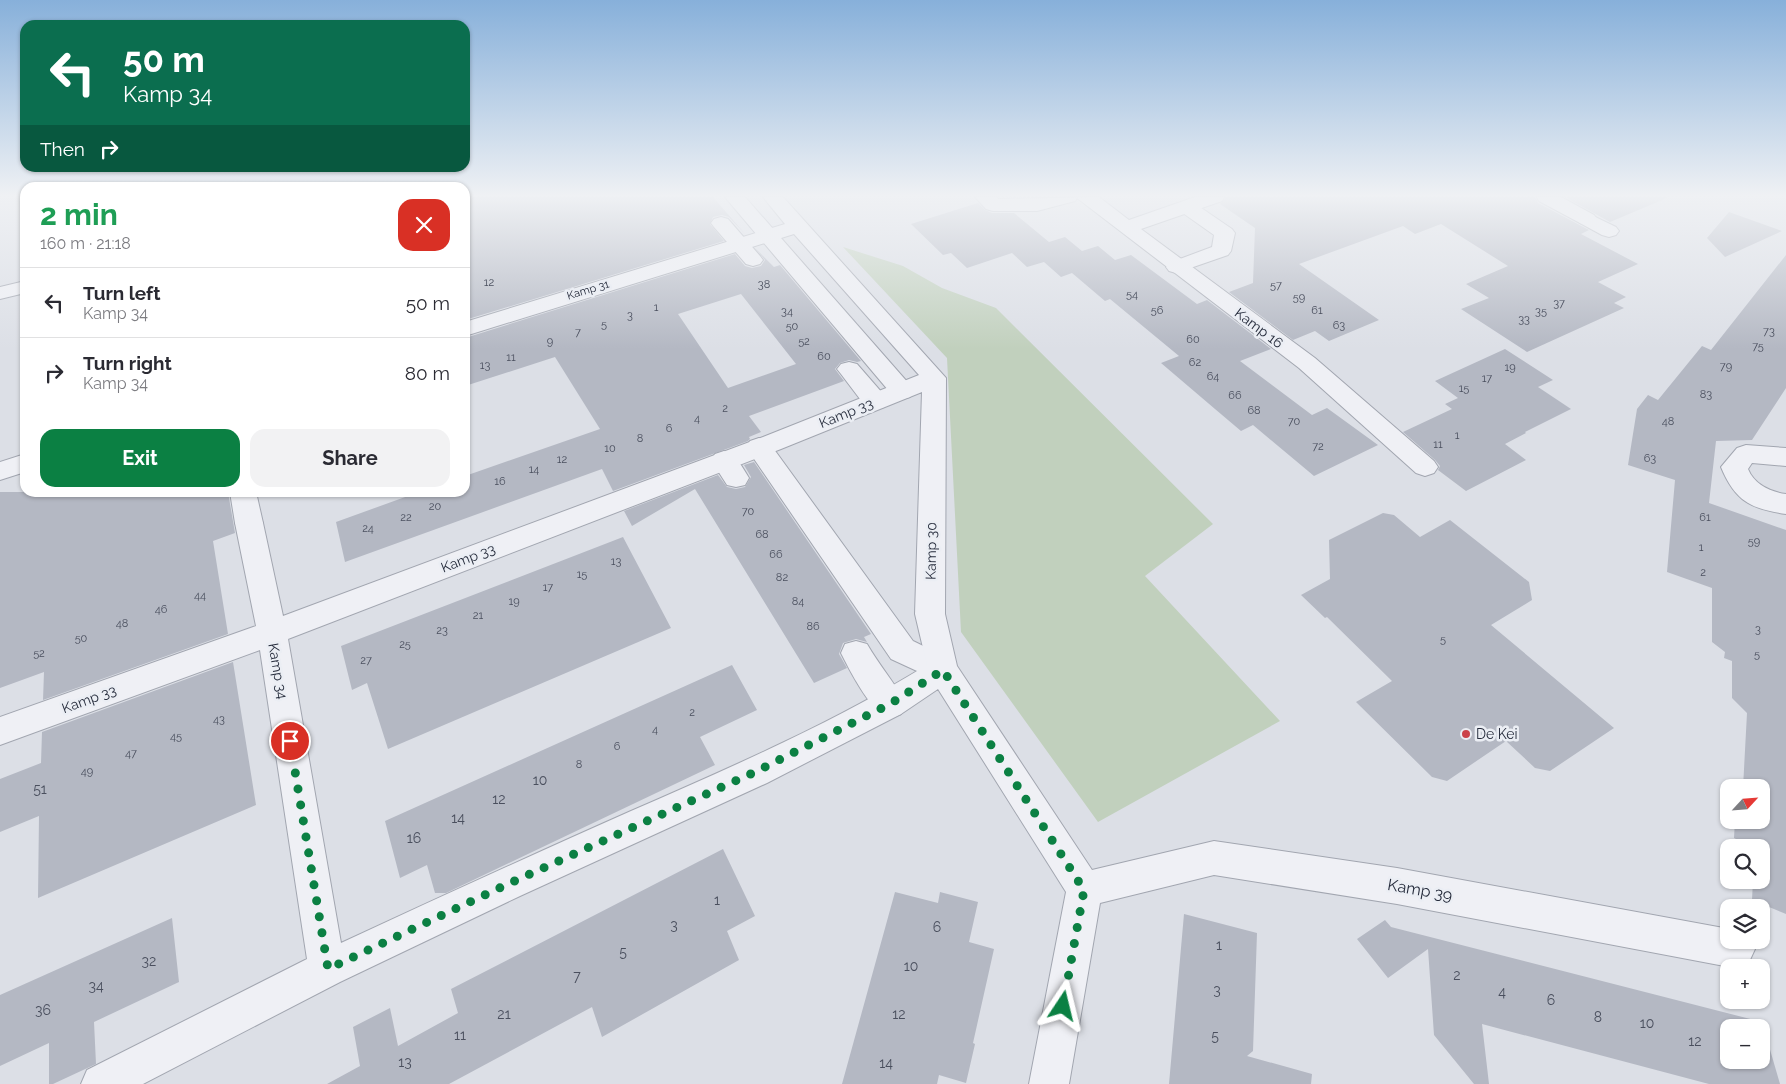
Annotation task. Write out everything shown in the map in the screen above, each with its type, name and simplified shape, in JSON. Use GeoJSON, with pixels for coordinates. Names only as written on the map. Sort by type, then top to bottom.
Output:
{"type":"FeatureCollection","features":[{"type":"Feature","properties":{"kind":"street","name":"Kamp 31"},"geometry":{"type":"LineString","coordinates":[[470,327],[726,248]]}},
{"type":"Feature","properties":{"kind":"street","name":"Kamp 31"},"geometry":{"type":"LineString","coordinates":[[753,248],[763,250],[767,248]]}},
{"type":"Feature","properties":{"kind":"street"},"geometry":{"type":"LineString","coordinates":[[753,248],[763,250],[902,391]]}},
{"type":"Feature","properties":{"kind":"street"},"geometry":{"type":"LineString","coordinates":[[817,248],[934,378]]}},
{"type":"Feature","properties":{"kind":"street","name":"Kamp 16"},"geometry":{"type":"LineString","coordinates":[[1152,248],[1307,363],[1424,466]]}},
{"type":"Feature","properties":{"kind":"street"},"geometry":{"type":"LineString","coordinates":[[1176,267],[1221,251],[1222,248]]}},
{"type":"Feature","properties":{"kind":"street"},"geometry":{"type":"LineString","coordinates":[[763,250],[856,366],[875,402]]}},
{"type":"Feature","properties":{"kind":"street"},"geometry":{"type":"LineString","coordinates":[[0,293],[20,288]]}},
{"type":"Feature","properties":{"kind":"street","name":"Kamp 33"},"geometry":{"type":"LineString","coordinates":[[0,731],[745,463],[875,402],[934,378]]}},
{"type":"Feature","properties":{"kind":"street","name":"Kamp 30"},"geometry":{"type":"LineString","coordinates":[[934,378],[930,614],[943,670]]}},
{"type":"Feature","properties":{"kind":"street"},"geometry":{"type":"LineString","coordinates":[[1786,457],[1746,454],[1734,467],[1740,481],[1764,501],[1786,504]]}},
{"type":"Feature","properties":{"kind":"street"},"geometry":{"type":"LineString","coordinates":[[745,463],[902,650],[943,670],[1084,890],[1049,1084]]}},
{"type":"Feature","properties":{"kind":"street"},"geometry":{"type":"LineString","coordinates":[[745,463],[868,648],[868,674],[890,704]]}},
{"type":"Feature","properties":{"kind":"street"},"geometry":{"type":"LineString","coordinates":[[0,471],[20,465]]}},
{"type":"Feature","properties":{"kind":"street","name":"Kamp 34"},"geometry":{"type":"LineString","coordinates":[[244,497],[272,634],[328,969]]}},
{"type":"Feature","properties":{"kind":"street"},"geometry":{"type":"LineString","coordinates":[[101,1084],[328,969],[508,884],[755,772],[890,704],[943,670]]}},
{"type":"Feature","properties":{"kind":"street","name":"Kamp 39"},"geometry":{"type":"LineString","coordinates":[[1084,890],[1214,858],[1397,886],[1746,951]]}},
{"type":"Feature","properties":{"kind":"green space"},"geometry":{"type":"Polygon","coordinates":[[[844,248],[903,266],[942,288],[996,308],[1213,524],[1145,576],[1280,721],[1098,822],[961,632],[947,358],[844,248]]]}},
{"type":"Feature","properties":{"kind":"building"},"geometry":{"type":"Polygon","coordinates":[[[470,248],[702,248],[470,318],[470,248]]]}},
{"type":"Feature","properties":{"kind":"building"},"geometry":{"type":"Polygon","coordinates":[[[755,248],[774,267],[780,265],[861,361],[849,360],[840,363],[835,369],[844,381],[749,416],[761,432],[749,437],[748,441],[613,491],[602,469],[345,562],[336,522],[405,497],[470,497],[470,474],[600,429],[555,357],[470,384],[470,336],[735,254],[745,266],[752,268],[761,266],[765,260],[755,248]],[[741,294],[678,314],[728,388],[796,364],[741,294]]]}},
{"type":"Feature","properties":{"kind":"building"},"geometry":{"type":"Polygon","coordinates":[[[935,248],[1078,248],[1082,251],[1100,248],[1115,260],[1131,255],[1197,304],[1207,300],[1271,349],[1240,361],[1312,415],[1327,408],[1378,445],[1314,476],[1253,425],[1241,431],[1161,363],[1179,356],[1110,299],[1105,301],[1072,273],[1061,277],[1044,262],[1027,267],[1012,253],[967,268],[951,253],[943,255],[935,248]]]}},
{"type":"Feature","properties":{"kind":"building"},"geometry":{"type":"Polygon","coordinates":[[[1254,248],[1344,248],[1299,264],[1379,320],[1329,341],[1315,331],[1293,340],[1229,292],[1253,283],[1254,248]]]}},
{"type":"Feature","properties":{"kind":"building"},"geometry":{"type":"Polygon","coordinates":[[[1479,248],[1607,248],[1638,264],[1598,282],[1626,297],[1614,303],[1624,308],[1527,352],[1461,309],[1489,298],[1466,284],[1508,266],[1479,248]]]}},
{"type":"Feature","properties":{"kind":"building"},"geometry":{"type":"Polygon","coordinates":[[[1716,248],[1746,248],[1725,257],[1716,248]]]}},
{"type":"Feature","properties":{"kind":"building"},"geometry":{"type":"Polygon","coordinates":[[[1786,255],[1786,388],[1752,440],[1716,441],[1709,503],[1786,530],[1786,914],[1770,907],[1770,899],[1752,899],[1753,889],[1770,889],[1770,839],[1734,838],[1734,829],[1770,829],[1770,779],[1743,779],[1747,713],[1732,698],[1732,661],[1724,658],[1725,652],[1712,642],[1712,588],[1667,572],[1675,480],[1628,465],[1637,409],[1648,395],[1658,400],[1702,346],[1711,350],[1786,255]]]}},
{"type":"Feature","properties":{"kind":"building"},"geometry":{"type":"Polygon","coordinates":[[[1505,349],[1553,380],[1538,387],[1571,409],[1505,444],[1526,460],[1466,491],[1438,470],[1440,466],[1435,460],[1403,432],[1452,409],[1445,404],[1458,398],[1435,381],[1505,349]]]}},
{"type":"Feature","properties":{"kind":"building"},"geometry":{"type":"Polygon","coordinates":[[[754,462],[871,634],[864,637],[867,642],[856,639],[843,643],[839,654],[847,668],[814,683],[695,489],[632,526],[624,511],[718,475],[727,487],[736,489],[745,487],[751,477],[744,465],[754,462]]]}},
{"type":"Feature","properties":{"kind":"building"},"geometry":{"type":"Polygon","coordinates":[[[0,492],[20,492],[20,497],[229,497],[235,533],[213,541],[228,634],[43,700],[44,672],[0,688],[0,492]]]}},
{"type":"Feature","properties":{"kind":"building"},"geometry":{"type":"Polygon","coordinates":[[[1383,513],[1394,515],[1420,537],[1450,520],[1529,582],[1532,600],[1491,625],[1614,728],[1550,771],[1535,768],[1506,741],[1447,781],[1432,777],[1356,702],[1392,681],[1327,617],[1325,618],[1301,595],[1330,579],[1329,540],[1383,513]]]}},
{"type":"Feature","properties":{"kind":"building"},"geometry":{"type":"Polygon","coordinates":[[[623,537],[671,628],[388,749],[367,683],[352,690],[341,646],[623,537]]]}},
{"type":"Feature","properties":{"kind":"building"},"geometry":{"type":"Polygon","coordinates":[[[233,662],[256,805],[38,898],[39,816],[0,832],[0,779],[41,763],[42,732],[233,662]]]}},
{"type":"Feature","properties":{"kind":"building"},"geometry":{"type":"Polygon","coordinates":[[[732,665],[757,710],[700,737],[715,765],[446,893],[435,893],[427,865],[400,878],[385,821],[732,665]]]}},
{"type":"Feature","properties":{"kind":"building"},"geometry":{"type":"Polygon","coordinates":[[[723,849],[755,916],[727,931],[739,960],[602,1037],[592,1007],[449,1084],[327,1084],[360,1066],[353,1027],[390,1008],[398,1046],[458,1013],[451,989],[723,849]]]}},
{"type":"Feature","properties":{"kind":"building"},"geometry":{"type":"Polygon","coordinates":[[[895,892],[938,903],[940,892],[978,902],[969,942],[994,949],[966,1083],[939,1075],[937,1084],[842,1084],[895,892]]]}},
{"type":"Feature","properties":{"kind":"building"},"geometry":{"type":"Polygon","coordinates":[[[1184,914],[1257,933],[1253,1051],[1247,1056],[1312,1074],[1311,1084],[1169,1084],[1184,914]]]}},
{"type":"Feature","properties":{"kind":"building"},"geometry":{"type":"Polygon","coordinates":[[[172,918],[179,982],[94,1022],[96,1064],[53,1084],[49,1084],[49,1043],[0,1066],[0,995],[172,918]]]}},
{"type":"Feature","properties":{"kind":"building"},"geometry":{"type":"Polygon","coordinates":[[[1385,920],[1391,927],[1750,1019],[1720,1019],[1720,1069],[1770,1069],[1770,1050],[1780,1084],[1709,1084],[1482,1024],[1489,1084],[1474,1084],[1434,1035],[1428,949],[1388,978],[1357,939],[1385,920]]]}},
{"type":"Feature","properties":{"kind":"place","name":"De Kei"},"geometry":{"type":"Point","coordinates":[1466,734]}},
{"type":"Feature","properties":{"kind":"route"},"geometry":{"type":"LineString","coordinates":[[290,741],[328,969],[508,884],[755,772],[890,704],[943,670],[1084,890],[1063,1006]]}}]}
